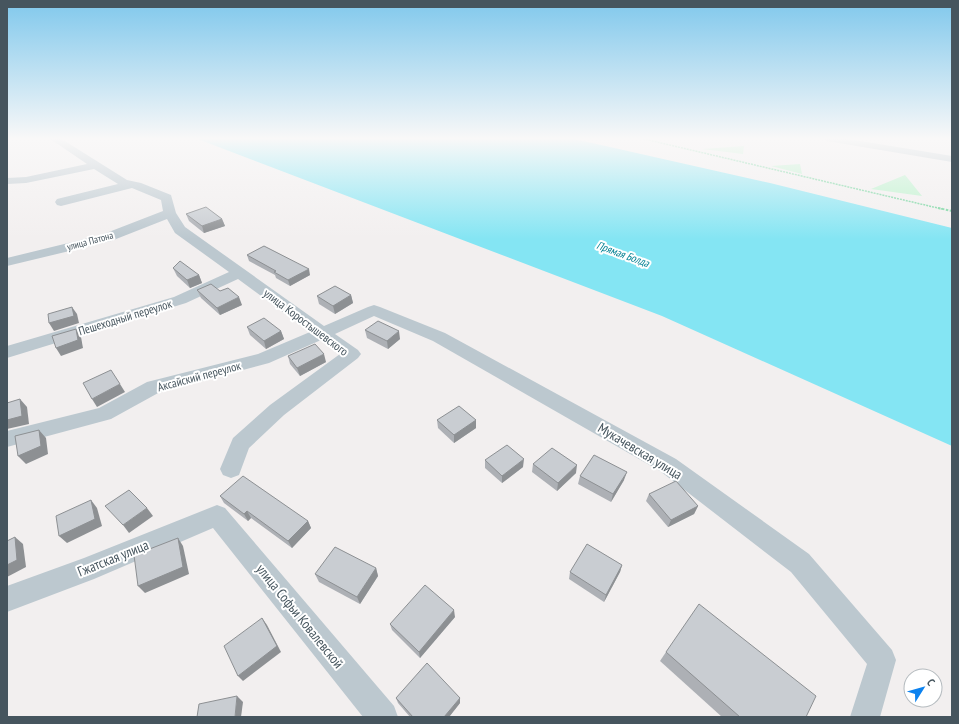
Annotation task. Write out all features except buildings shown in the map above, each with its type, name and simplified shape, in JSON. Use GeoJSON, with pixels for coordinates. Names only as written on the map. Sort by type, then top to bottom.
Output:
{"type":"FeatureCollection","features":[{"type":"Feature","properties":{"kind":"street"},"geometry":{"type":"LineString","coordinates":[[7,181],[26,180],[62,172]]}},
{"type":"Feature","properties":{"kind":"street"},"geometry":{"type":"LineString","coordinates":[[108,172],[124,183],[133,184]]}},
{"type":"Feature","properties":{"kind":"street"},"geometry":{"type":"LineString","coordinates":[[61,202],[133,184]]}},
{"type":"Feature","properties":{"kind":"street","name":"улица Коростышевского"},"geometry":{"type":"LineString","coordinates":[[133,184],[167,198],[170,213],[180,230],[352,354],[277,410],[240,444],[231,469]]}},
{"type":"Feature","properties":{"kind":"street","name":"улица Патона"},"geometry":{"type":"LineString","coordinates":[[7,262],[106,238],[170,213]]}},
{"type":"Feature","properties":{"kind":"street","name":"Пешеходный переулок"},"geometry":{"type":"LineString","coordinates":[[7,352],[180,300],[240,273]]}},
{"type":"Feature","properties":{"kind":"street","name":"Мукачевская улица"},"geometry":{"type":"LineString","coordinates":[[322,333],[374,310],[439,337],[668,465],[800,563],[882,660],[865,717]]}},
{"type":"Feature","properties":{"kind":"street","name":"Аксайский переулок"},"geometry":{"type":"LineString","coordinates":[[7,439],[104,414],[154,387],[263,359],[322,333]]}},
{"type":"Feature","properties":{"kind":"street","name":"Гжатская улица"},"geometry":{"type":"LineString","coordinates":[[7,599],[85,570],[217,515]]}},
{"type":"Feature","properties":{"kind":"street","name":"улица Софьи Ковалевской"},"geometry":{"type":"LineString","coordinates":[[217,515],[383,717]]}},
{"type":"Feature","properties":{"kind":"path"},"geometry":{"type":"LineString","coordinates":[[782,172],[952,212]]}},
{"type":"Feature","properties":{"kind":"green space"},"geometry":{"type":"Polygon","coordinates":[[[905,175],[922,196],[871,189],[905,175]]]}},
{"type":"Feature","properties":{"kind":"water","name":"Прямая Болда"},"geometry":{"type":"Polygon","coordinates":[[[284,172],[720,172],[952,228],[952,446],[662,316],[284,172]]]}}]}
